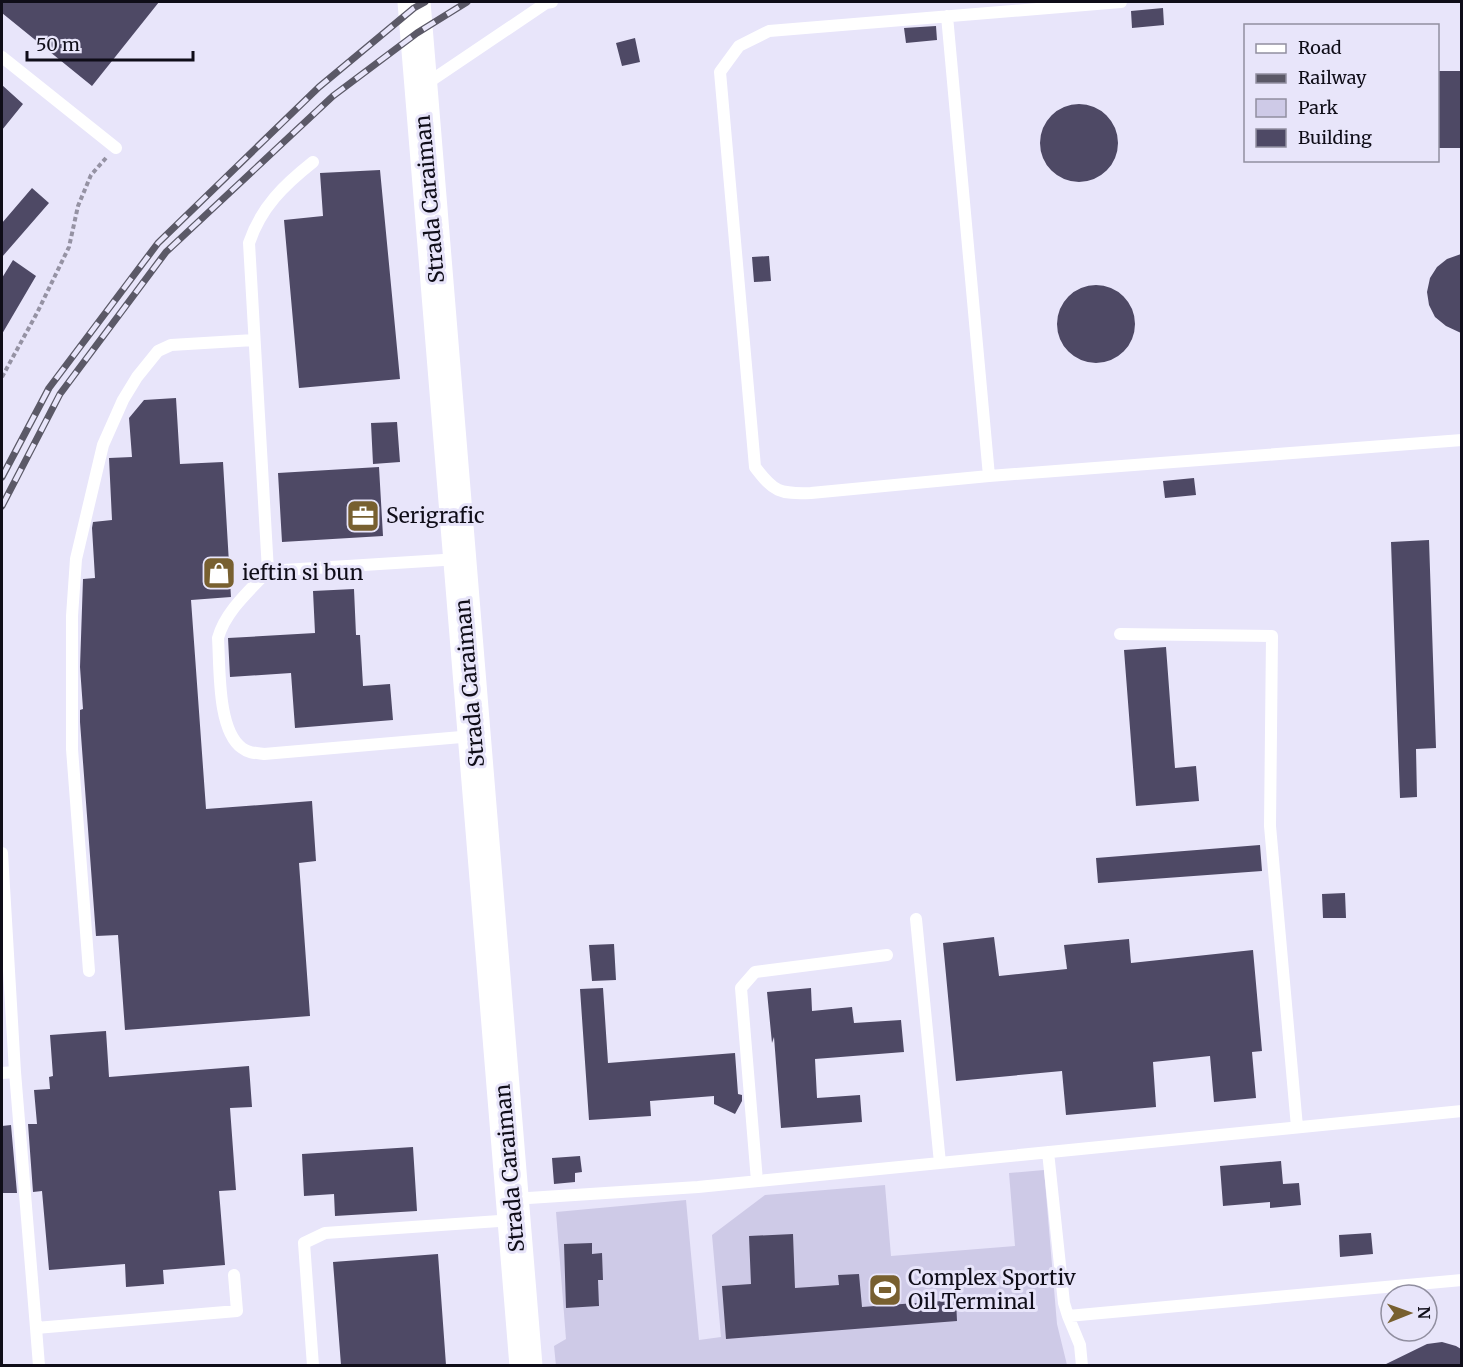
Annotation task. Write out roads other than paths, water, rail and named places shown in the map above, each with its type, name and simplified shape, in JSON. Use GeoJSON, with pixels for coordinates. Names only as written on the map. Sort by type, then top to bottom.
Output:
{"type":"FeatureCollection","features":[{"type":"Feature","properties":{"kind":"street","name":"Strada Caraiman"},"geometry":{"type":"LineString","coordinates":[[414,2],[526,1365]]}},
{"type":"Feature","properties":{"kind":"lane"},"geometry":{"type":"LineString","coordinates":[[421,87],[546,3],[552,2]]}},
{"type":"Feature","properties":{"kind":"lane"},"geometry":{"type":"LineString","coordinates":[[1121,2],[768,31],[739,46],[720,72],[755,467],[768,484],[785,494],[1461,440]]}},
{"type":"Feature","properties":{"kind":"lane"},"geometry":{"type":"LineString","coordinates":[[947,16],[989,476]]}},
{"type":"Feature","properties":{"kind":"lane"},"geometry":{"type":"LineString","coordinates":[[2,57],[116,148]]}},
{"type":"Feature","properties":{"kind":"lane"},"geometry":{"type":"LineString","coordinates":[[268,571],[249,243],[255,224],[265,208],[279,192],[313,162]]}},
{"type":"Feature","properties":{"kind":"lane"},"geometry":{"type":"LineString","coordinates":[[89,971],[72,749],[72,615],[76,559],[103,445],[123,400],[137,376],[158,351],[171,345],[254,340]]}},
{"type":"Feature","properties":{"kind":"lane"},"geometry":{"type":"LineString","coordinates":[[460,559],[268,571],[242,598],[221,626],[218,638],[224,719],[239,746],[248,752],[264,754],[474,736]]}},
{"type":"Feature","properties":{"kind":"lane"},"geometry":{"type":"LineString","coordinates":[[1120,634],[1272,636],[1270,826],[1297,1127]]}},
{"type":"Feature","properties":{"kind":"lane"},"geometry":{"type":"LineString","coordinates":[[2,853],[15,1072],[39,1365]]}},
{"type":"Feature","properties":{"kind":"lane"},"geometry":{"type":"LineString","coordinates":[[916,919],[940,1163]]}},
{"type":"Feature","properties":{"kind":"lane"},"geometry":{"type":"LineString","coordinates":[[757,1181],[741,988],[755,972],[887,955]]}},
{"type":"Feature","properties":{"kind":"lane"},"geometry":{"type":"LineString","coordinates":[[2,1073],[15,1072]]}},
{"type":"Feature","properties":{"kind":"lane"},"geometry":{"type":"LineString","coordinates":[[313,1365],[304,1243],[325,1233],[698,1187],[1461,1111]]}},
{"type":"Feature","properties":{"kind":"lane"},"geometry":{"type":"LineString","coordinates":[[1048,1152],[1064,1303],[1080,1345],[1082,1365]]}},
{"type":"Feature","properties":{"kind":"lane"},"geometry":{"type":"LineString","coordinates":[[36,1328],[237,1311],[234,1275]]}},
{"type":"Feature","properties":{"kind":"lane"},"geometry":{"type":"LineString","coordinates":[[1068,1316],[1461,1280]]}},
{"type":"Feature","properties":{"kind":"railway"},"geometry":{"type":"LineString","coordinates":[[2,477],[49,388],[158,243],[319,87],[414,8],[425,2]]}},
{"type":"Feature","properties":{"kind":"railway"},"geometry":{"type":"LineString","coordinates":[[2,506],[60,394],[166,252],[333,96],[417,33],[467,2]]}},
{"type":"Feature","properties":{"kind":"place","name":"Serigrafic"},"geometry":{"type":"Point","coordinates":[363,516]}},
{"type":"Feature","properties":{"kind":"place","name":"ieftin si bun"},"geometry":{"type":"Point","coordinates":[219,573]}},
{"type":"Feature","properties":{"kind":"place","name":"Complex Sportiv Oil Terminal"},"geometry":{"type":"Point","coordinates":[885,1290]}}]}
